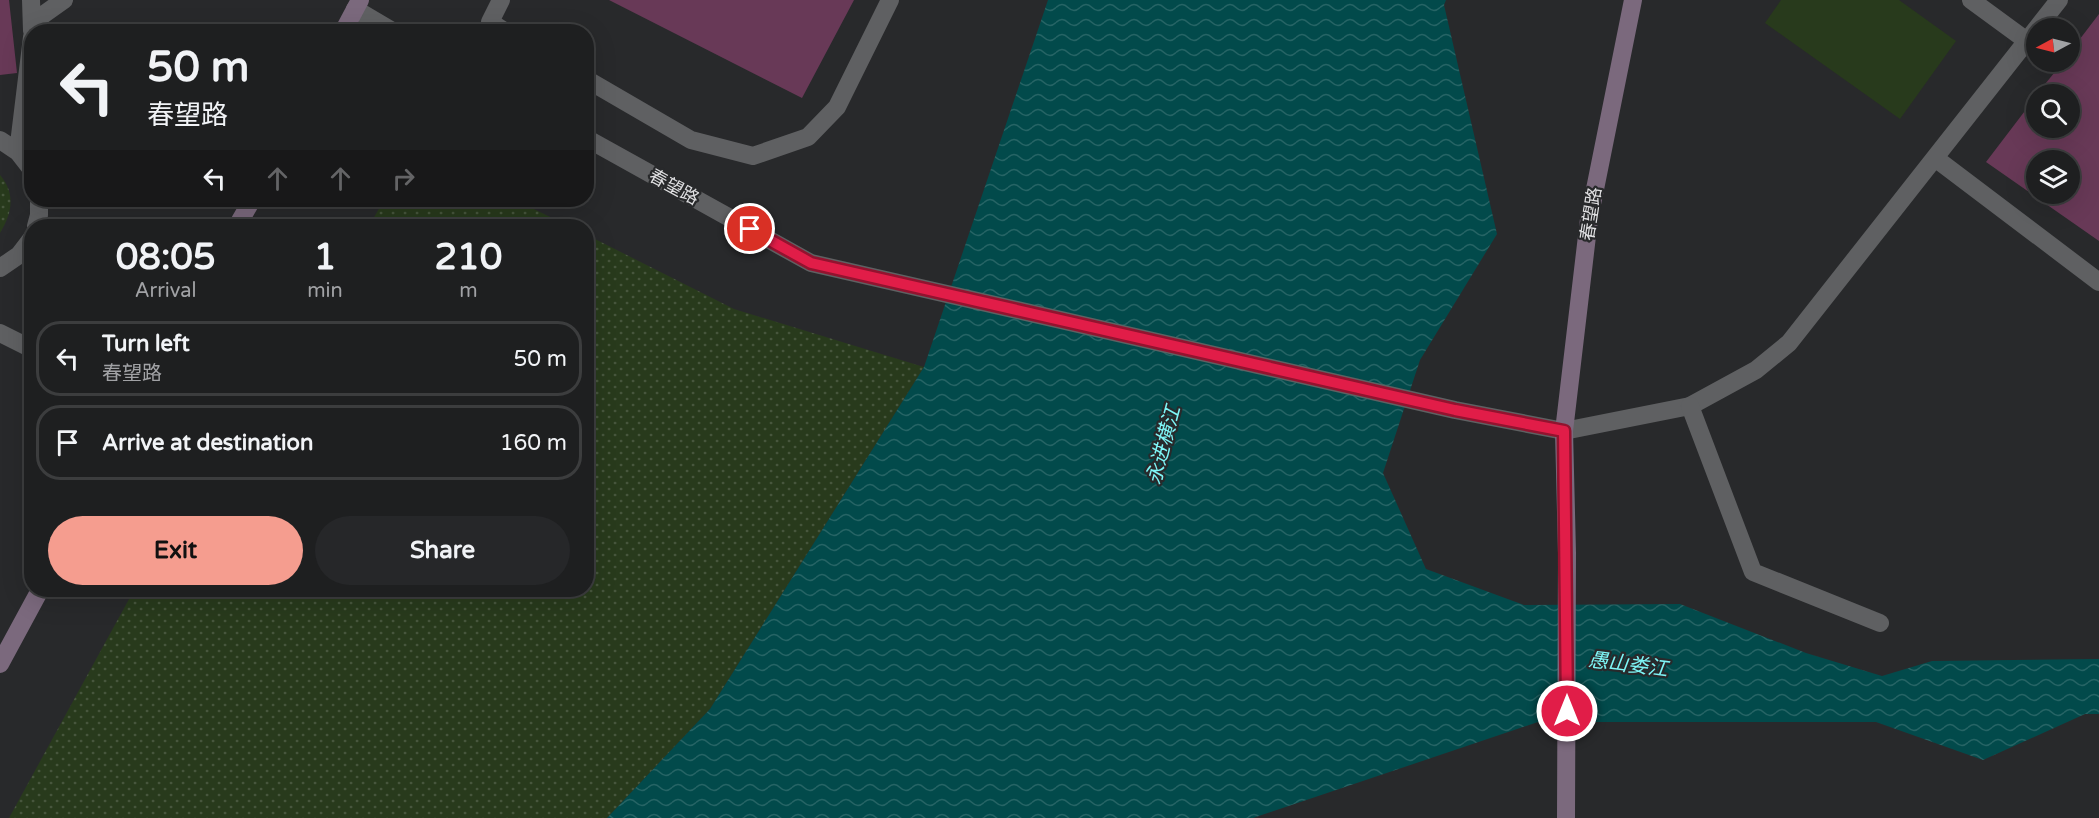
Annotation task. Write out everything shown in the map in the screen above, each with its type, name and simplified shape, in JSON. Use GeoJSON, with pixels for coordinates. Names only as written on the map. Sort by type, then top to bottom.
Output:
{"type":"FeatureCollection","features":[{"type":"Feature","properties":{"kind":"street"},"geometry":{"type":"LineString","coordinates":[[31,0],[32,24]]}},
{"type":"Feature","properties":{"kind":"street"},"geometry":{"type":"LineString","coordinates":[[38,24],[64,0]]}},
{"type":"Feature","properties":{"kind":"street"},"geometry":{"type":"LineString","coordinates":[[493,24],[490,22],[501,0]]}},
{"type":"Feature","properties":{"kind":"street"},"geometry":{"type":"LineString","coordinates":[[594,84],[691,140],[753,156],[808,137],[837,107],[890,0]]}},
{"type":"Feature","properties":{"kind":"street","name":"春望路"},"geometry":{"type":"LineString","coordinates":[[1566,818],[1567,553],[1564,431],[1589,219],[1633,0]]}},
{"type":"Feature","properties":{"kind":"street"},"geometry":{"type":"LineString","coordinates":[[1971,0],[2026,40]]}},
{"type":"Feature","properties":{"kind":"street"},"geometry":{"type":"LineString","coordinates":[[2045,18],[2059,0]]}},
{"type":"Feature","properties":{"kind":"street"},"geometry":{"type":"LineString","coordinates":[[347,24],[357,5],[383,24]]}},
{"type":"Feature","properties":{"kind":"street"},"geometry":{"type":"LineString","coordinates":[[1564,431],[1690,405],[1756,370],[1789,343],[2026,42]]}},
{"type":"Feature","properties":{"kind":"street"},"geometry":{"type":"LineString","coordinates":[[18,152],[24,100]]}},
{"type":"Feature","properties":{"kind":"street"},"geometry":{"type":"LineString","coordinates":[[0,140],[18,152],[24,160]]}},
{"type":"Feature","properties":{"kind":"street","name":"春望路"},"geometry":{"type":"LineString","coordinates":[[594,142],[811,263],[1455,410],[1564,431]]}},
{"type":"Feature","properties":{"kind":"street"},"geometry":{"type":"LineString","coordinates":[[1935,158],[2099,282]]}},
{"type":"Feature","properties":{"kind":"street"},"geometry":{"type":"LineString","coordinates":[[0,268],[19,255],[24,248]]}},
{"type":"Feature","properties":{"kind":"street"},"geometry":{"type":"LineString","coordinates":[[0,333],[24,345]]}},
{"type":"Feature","properties":{"kind":"street"},"geometry":{"type":"LineString","coordinates":[[1690,405],[1753,572],[1880,623]]}},
{"type":"Feature","properties":{"kind":"street"},"geometry":{"type":"LineString","coordinates":[[0,664],[36,597]]}},
{"type":"Feature","properties":{"kind":"green space"},"geometry":{"type":"Polygon","coordinates":[[[1781,0],[1899,0],[1956,41],[1900,119],[1765,23],[1781,0]]]}},
{"type":"Feature","properties":{"kind":"green space"},"geometry":{"type":"Polygon","coordinates":[[[0,175],[8,189],[10,204],[0,233],[0,175]]]}},
{"type":"Feature","properties":{"kind":"green space"},"geometry":{"type":"Polygon","coordinates":[[[380,207],[530,207],[554,219],[373,219],[380,207]]]}},
{"type":"Feature","properties":{"kind":"green space"},"geometry":{"type":"Polygon","coordinates":[[[594,239],[734,309],[924,367],[710,709],[607,818],[9,818],[130,597],[594,597],[594,239]]]}},
{"type":"Feature","properties":{"kind":"water"},"geometry":{"type":"Polygon","coordinates":[[[1048,0],[1446,0],[1444,5],[1497,234],[1420,360],[1383,473],[1426,569],[1524,605],[1680,604],[1806,653],[1882,676],[1932,661],[2099,659],[2099,714],[2085,714],[1983,760],[1876,722],[1538,722],[1253,818],[607,818],[710,709],[924,367],[1048,0]]]}},
{"type":"Feature","properties":{"kind":"building"},"geometry":{"type":"Polygon","coordinates":[[[0,0],[9,0],[17,73],[0,75],[0,0]]]}},
{"type":"Feature","properties":{"kind":"building"},"geometry":{"type":"Polygon","coordinates":[[[609,0],[854,0],[802,98],[609,0]]]}},
{"type":"Feature","properties":{"kind":"building"},"geometry":{"type":"Polygon","coordinates":[[[2099,14],[2099,241],[2046,204],[2080,204],[2080,150],[2026,150],[2026,190],[1986,162],[2026,109],[2026,138],[2080,138],[2080,84],[2045,84],[2055,72],[2080,72],[2080,39],[2099,14]]]}},
{"type":"Feature","properties":{"kind":"route"},"geometry":{"type":"LineString","coordinates":[[750,229],[811,263],[1455,410],[1564,431],[1567,711]]}},
{"type":"Feature","properties":{"kind":"water label","name":"永进横江"},"geometry":{"type":"Point","coordinates":[1163,445]}},
{"type":"Feature","properties":{"kind":"water label","name":"愚山娄江"},"geometry":{"type":"Point","coordinates":[1628,664]}}]}
